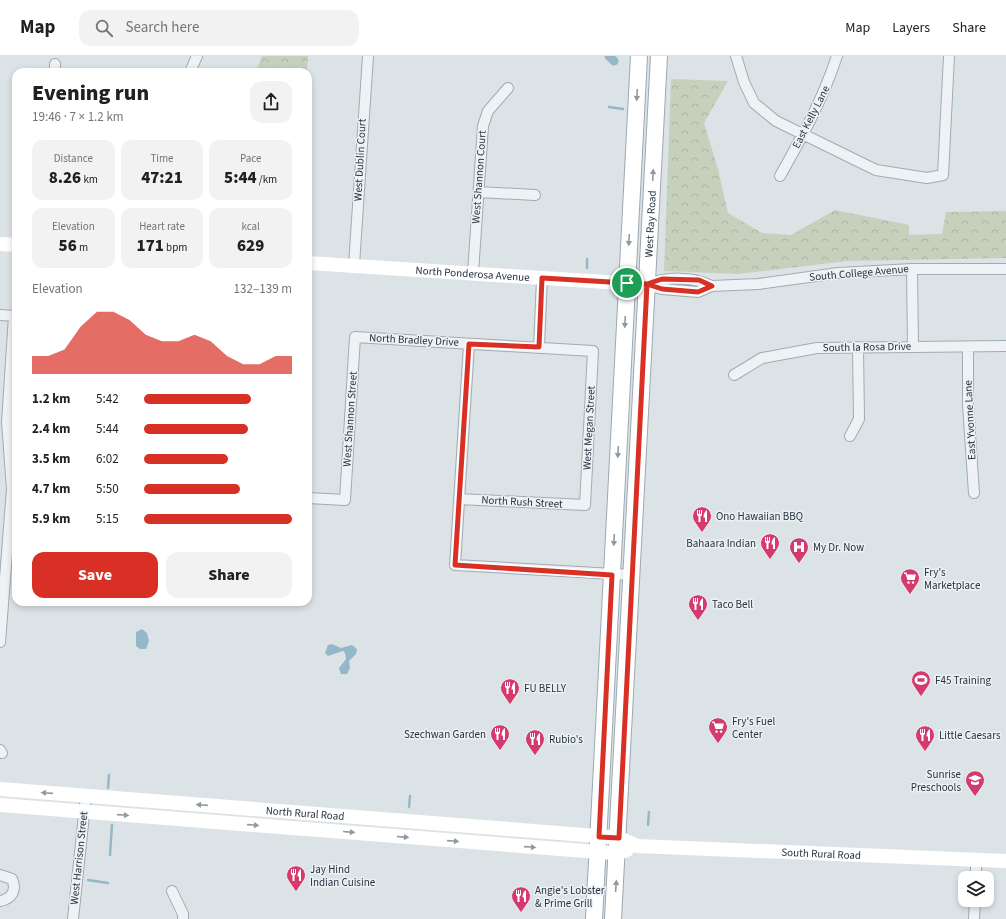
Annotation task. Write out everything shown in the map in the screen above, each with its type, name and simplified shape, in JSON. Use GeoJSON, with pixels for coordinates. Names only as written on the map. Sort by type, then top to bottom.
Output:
{"type":"FeatureCollection","features":[{"type":"Feature","properties":{"kind":"main road","name":"West Ray Road"},"geometry":{"type":"LineString","coordinates":[[594,919],[609,845],[632,575],[639,56]]}},
{"type":"Feature","properties":{"kind":"main road","name":"West Ray Road"},"geometry":{"type":"LineString","coordinates":[[613,919],[609,845],[612,575],[637,283],[659,56]]}},
{"type":"Feature","properties":{"kind":"main road"},"geometry":{"type":"LineString","coordinates":[[0,244],[12,245]]}},
{"type":"Feature","properties":{"kind":"main road","name":"North Ponderosa Avenue"},"geometry":{"type":"LineString","coordinates":[[312,263],[637,283]]}},
{"type":"Feature","properties":{"kind":"main road","name":"North Rural Road"},"geometry":{"type":"LineString","coordinates":[[0,789],[609,845]]}},
{"type":"Feature","properties":{"kind":"main road","name":"North Rural Road"},"geometry":{"type":"LineString","coordinates":[[0,805],[85,812],[609,845]]}},
{"type":"Feature","properties":{"kind":"main road","name":"South Rural Road"},"geometry":{"type":"LineString","coordinates":[[609,845],[1006,861]]}},
{"type":"Feature","properties":{"kind":"street"},"geometry":{"type":"LineString","coordinates":[[192,68],[197,56]]}},
{"type":"Feature","properties":{"kind":"street","name":"West Dublin Court"},"geometry":{"type":"LineString","coordinates":[[354,265],[368,56]]}},
{"type":"Feature","properties":{"kind":"street"},"geometry":{"type":"LineString","coordinates":[[736,56],[744,82],[754,102],[776,121],[876,170],[927,178],[943,175],[949,56]]}},
{"type":"Feature","properties":{"kind":"street","name":"East Kelly Lane"},"geometry":{"type":"LineString","coordinates":[[780,176],[804,134],[827,87],[837,56]]}},
{"type":"Feature","properties":{"kind":"street","name":"West Shannon Court"},"geometry":{"type":"LineString","coordinates":[[473,273],[483,126],[488,111],[508,88]]}},
{"type":"Feature","properties":{"kind":"street"},"geometry":{"type":"LineString","coordinates":[[478,192],[535,195]]}},
{"type":"Feature","properties":{"kind":"street"},"geometry":{"type":"LineString","coordinates":[[912,269],[913,346]]}},
{"type":"Feature","properties":{"kind":"street","name":"South College Avenue"},"geometry":{"type":"LineString","coordinates":[[637,283],[662,279],[699,280],[712,286],[758,284],[838,273],[912,269],[1006,269]]}},
{"type":"Feature","properties":{"kind":"street"},"geometry":{"type":"LineString","coordinates":[[539,347],[542,278]]}},
{"type":"Feature","properties":{"kind":"street"},"geometry":{"type":"LineString","coordinates":[[0,315],[12,316]]}},
{"type":"Feature","properties":{"kind":"street","name":"North Bradley Drive"},"geometry":{"type":"LineString","coordinates":[[355,337],[593,350]]}},
{"type":"Feature","properties":{"kind":"street","name":"West Shannon Street"},"geometry":{"type":"LineString","coordinates":[[312,498],[345,500],[355,337]]}},
{"type":"Feature","properties":{"kind":"street"},"geometry":{"type":"LineString","coordinates":[[469,344],[455,565],[632,575]]}},
{"type":"Feature","properties":{"kind":"street","name":"South la Rosa Drive"},"geometry":{"type":"LineString","coordinates":[[734,375],[762,358],[817,348],[1006,346]]}},
{"type":"Feature","properties":{"kind":"street"},"geometry":{"type":"LineString","coordinates":[[850,436],[859,419],[858,347]]}},
{"type":"Feature","properties":{"kind":"street","name":"East Yvonne Lane"},"geometry":{"type":"LineString","coordinates":[[968,347],[968,405],[974,493]]}},
{"type":"Feature","properties":{"kind":"street"},"geometry":{"type":"LineString","coordinates":[[0,642],[5,535],[12,477],[7,405],[12,349]]}},
{"type":"Feature","properties":{"kind":"street","name":"West Megan Street"},"geometry":{"type":"LineString","coordinates":[[585,505],[593,350]]}},
{"type":"Feature","properties":{"kind":"street","name":"North Rush Street"},"geometry":{"type":"LineString","coordinates":[[459,499],[585,505]]}},
{"type":"Feature","properties":{"kind":"street","name":"West Harrison Street"},"geometry":{"type":"LineString","coordinates":[[73,919],[86,796]]}},
{"type":"Feature","properties":{"kind":"street"},"geometry":{"type":"LineString","coordinates":[[976,860],[976,871]]}},
{"type":"Feature","properties":{"kind":"street"},"geometry":{"type":"LineString","coordinates":[[0,875],[12,879],[15,886],[12,894],[7,899],[0,901]]}},
{"type":"Feature","properties":{"kind":"street"},"geometry":{"type":"LineString","coordinates":[[172,891],[183,914],[183,919]]}},
{"type":"Feature","properties":{"kind":"street"},"geometry":{"type":"LineString","coordinates":[[974,919],[975,907]]}},
{"type":"Feature","properties":{"kind":"green space"},"geometry":{"type":"Polygon","coordinates":[[[262,56],[308,56],[307,68],[258,68],[262,56]]]}},
{"type":"Feature","properties":{"kind":"green space"},"geometry":{"type":"Polygon","coordinates":[[[671,79],[728,81],[704,123],[718,169],[728,213],[762,233],[791,235],[835,210],[909,225],[909,235],[942,234],[946,212],[1006,211],[1006,258],[848,261],[738,274],[664,271],[671,79]]]}},
{"type":"Feature","properties":{"kind":"water"},"geometry":{"type":"Polygon","coordinates":[[[142,629],[147,633],[149,641],[146,649],[140,649],[136,646],[136,632],[142,629]]]}},
{"type":"Feature","properties":{"kind":"water"},"geometry":{"type":"Polygon","coordinates":[[[332,644],[341,648],[352,645],[357,649],[356,654],[349,661],[350,668],[347,674],[341,674],[339,668],[346,659],[343,651],[328,656],[325,653],[328,645],[332,644]]]}},
{"type":"Feature","properties":{"kind":"waterway"},"geometry":{"type":"LineString","coordinates":[[609,56],[614,61]]}},
{"type":"Feature","properties":{"kind":"waterway"},"geometry":{"type":"LineString","coordinates":[[609,107],[623,109]]}},
{"type":"Feature","properties":{"kind":"waterway"},"geometry":{"type":"LineString","coordinates":[[587,259],[587,268]]}},
{"type":"Feature","properties":{"kind":"waterway"},"geometry":{"type":"LineString","coordinates":[[108,788],[109,775]]}},
{"type":"Feature","properties":{"kind":"waterway"},"geometry":{"type":"LineString","coordinates":[[409,807],[410,796]]}},
{"type":"Feature","properties":{"kind":"waterway"},"geometry":{"type":"LineString","coordinates":[[648,825],[649,812]]}},
{"type":"Feature","properties":{"kind":"waterway"},"geometry":{"type":"LineString","coordinates":[[110,855],[112,825]]}},
{"type":"Feature","properties":{"kind":"waterway"},"geometry":{"type":"LineString","coordinates":[[88,880],[108,883]]}},
{"type":"Feature","properties":{"kind":"place","name":"Ono Hawaiian BBQ"},"geometry":{"type":"Point","coordinates":[702,533]}},
{"type":"Feature","properties":{"kind":"place","name":"Bahaara Indian"},"geometry":{"type":"Point","coordinates":[770,560]}},
{"type":"Feature","properties":{"kind":"place","name":"My Dr. Now"},"geometry":{"type":"Point","coordinates":[799,564]}},
{"type":"Feature","properties":{"kind":"place","name":"Fry's Marketplace"},"geometry":{"type":"Point","coordinates":[910,595]}},
{"type":"Feature","properties":{"kind":"place","name":"Taco Bell"},"geometry":{"type":"Point","coordinates":[698,621]}},
{"type":"Feature","properties":{"kind":"place","name":"F45 Training"},"geometry":{"type":"Point","coordinates":[921,697]}},
{"type":"Feature","properties":{"kind":"place","name":"FU BELLY"},"geometry":{"type":"Point","coordinates":[510,705]}},
{"type":"Feature","properties":{"kind":"place","name":"Fry's Fuel Center"},"geometry":{"type":"Point","coordinates":[718,744]}},
{"type":"Feature","properties":{"kind":"place","name":"Szechwan Garden"},"geometry":{"type":"Point","coordinates":[500,751]}},
{"type":"Feature","properties":{"kind":"place","name":"Little Caesars"},"geometry":{"type":"Point","coordinates":[925,752]}},
{"type":"Feature","properties":{"kind":"place","name":"Rubio's"},"geometry":{"type":"Point","coordinates":[535,756]}},
{"type":"Feature","properties":{"kind":"place","name":"Sunrise Preschools"},"geometry":{"type":"Point","coordinates":[975,797]}},
{"type":"Feature","properties":{"kind":"place","name":"Jay Hind Indian Cuisine"},"geometry":{"type":"Point","coordinates":[296,892]}},
{"type":"Feature","properties":{"kind":"place","name":"Angie's Lobster & Prime Grill"},"geometry":{"type":"Point","coordinates":[521,913]}},
{"type":"Feature","properties":{"kind":"route"},"geometry":{"type":"LineString","coordinates":[[627,283],[542,278],[539,347],[469,344],[455,565],[612,575],[599,837],[619,838],[647,284],[662,289],[698,292],[712,286],[699,280],[662,279],[647,284],[627,283]]}}]}
